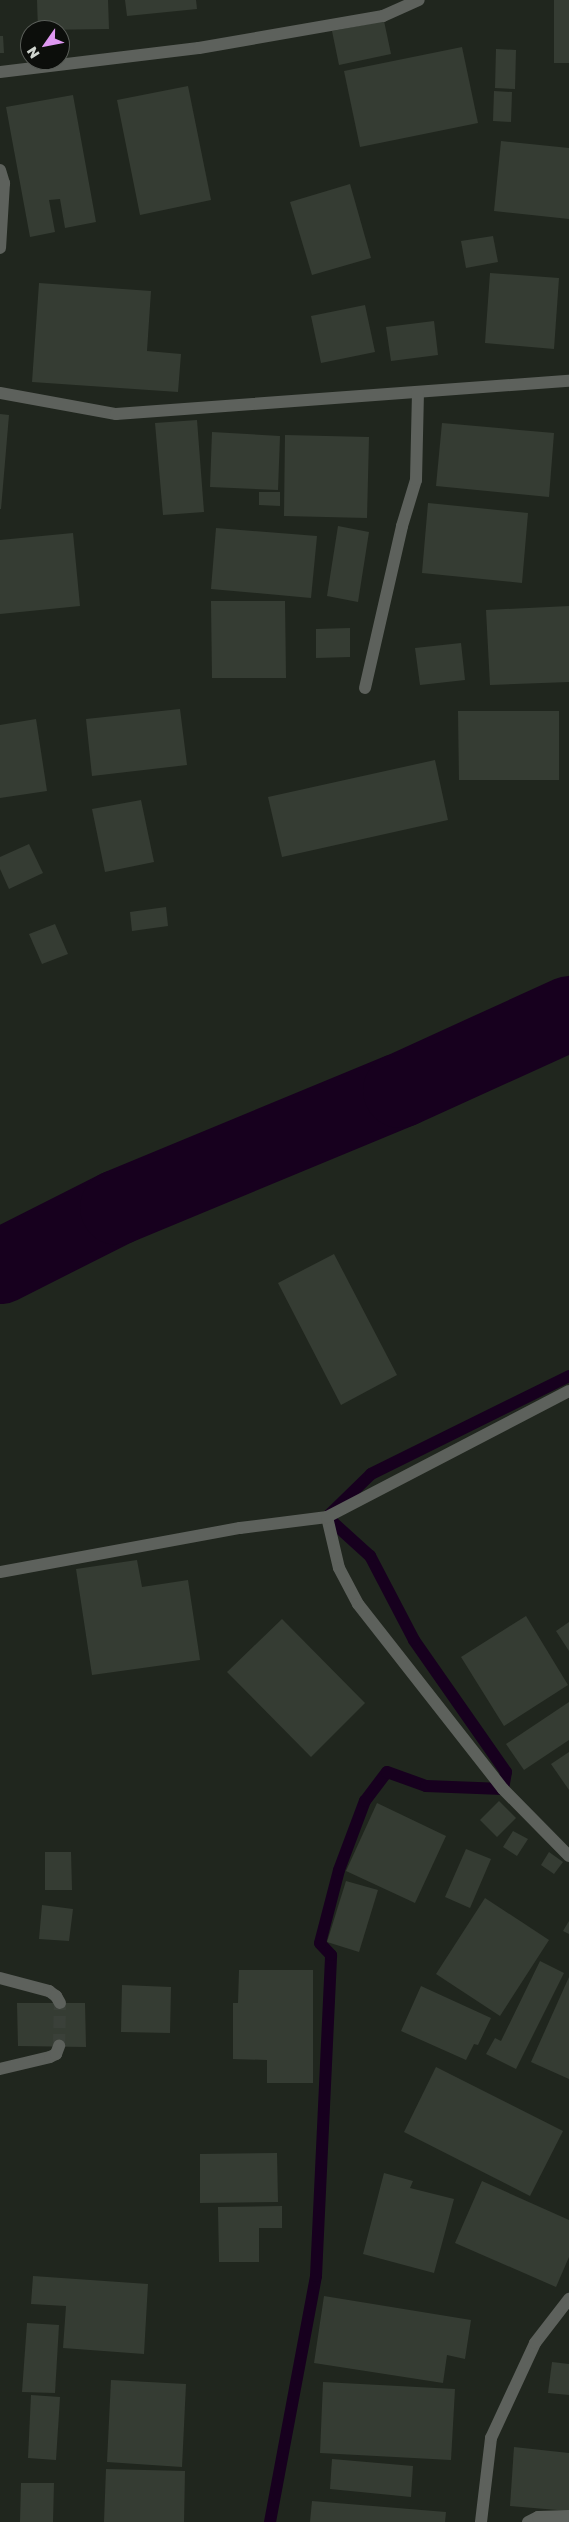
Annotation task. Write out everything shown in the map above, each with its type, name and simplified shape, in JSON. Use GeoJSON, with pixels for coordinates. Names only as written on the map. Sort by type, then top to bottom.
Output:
{"type":"FeatureCollection","features":[{"type":"Feature","properties":{"kind":"street"},"geometry":{"type":"LineString","coordinates":[[0,72],[208,46],[383,16],[419,0]]}},
{"type":"Feature","properties":{"kind":"street"},"geometry":{"type":"LineString","coordinates":[[0,170],[4,183],[0,248]]}},
{"type":"Feature","properties":{"kind":"street"},"geometry":{"type":"LineString","coordinates":[[0,393],[116,414],[569,381]]}},
{"type":"Feature","properties":{"kind":"street"},"geometry":{"type":"LineString","coordinates":[[365,688],[402,526],[416,480],[418,392]]}},
{"type":"Feature","properties":{"kind":"street"},"geometry":{"type":"LineString","coordinates":[[0,1572],[240,1528],[327,1517],[569,1391]]}},
{"type":"Feature","properties":{"kind":"street"},"geometry":{"type":"LineString","coordinates":[[327,1517],[339,1568],[358,1604],[503,1789],[569,1856]]}},
{"type":"Feature","properties":{"kind":"street"},"geometry":{"type":"LineString","coordinates":[[0,1978],[49,1992],[56,1996],[60,2003]]}},
{"type":"Feature","properties":{"kind":"street"},"geometry":{"type":"LineString","coordinates":[[0,2070],[50,2057],[56,2054],[59,2046]]}},
{"type":"Feature","properties":{"kind":"street"},"geometry":{"type":"LineString","coordinates":[[481,2522],[490,2438],[535,2343],[569,2299]]}},
{"type":"Feature","properties":{"kind":"street"},"geometry":{"type":"LineString","coordinates":[[528,2522],[538,2517],[569,2516]]}},
{"type":"Feature","properties":{"kind":"building"},"geometry":{"type":"Polygon","coordinates":[[[37,0],[108,0],[109,29],[70,30],[70,20],[38,20],[37,0]]]}},
{"type":"Feature","properties":{"kind":"building"},"geometry":{"type":"Polygon","coordinates":[[[125,0],[196,0],[197,9],[127,16],[125,0]]]}},
{"type":"Feature","properties":{"kind":"building"},"geometry":{"type":"Polygon","coordinates":[[[554,0],[569,0],[569,63],[554,63],[554,0]]]}},
{"type":"Feature","properties":{"kind":"building"},"geometry":{"type":"Polygon","coordinates":[[[384,21],[391,54],[339,65],[332,31],[384,21]]]}},
{"type":"Feature","properties":{"kind":"building"},"geometry":{"type":"Polygon","coordinates":[[[0,36],[3,36],[4,53],[0,53],[0,36]]]}},
{"type":"Feature","properties":{"kind":"building"},"geometry":{"type":"Polygon","coordinates":[[[462,47],[478,123],[360,147],[344,71],[462,47]]]}},
{"type":"Feature","properties":{"kind":"building"},"geometry":{"type":"Polygon","coordinates":[[[496,49],[516,50],[515,89],[495,88],[496,49]]]}},
{"type":"Feature","properties":{"kind":"building"},"geometry":{"type":"Polygon","coordinates":[[[188,86],[211,200],[140,215],[117,100],[188,86]]]}},
{"type":"Feature","properties":{"kind":"building"},"geometry":{"type":"Polygon","coordinates":[[[494,91],[512,92],[511,122],[493,121],[494,91]]]}},
{"type":"Feature","properties":{"kind":"building"},"geometry":{"type":"Polygon","coordinates":[[[73,95],[96,222],[65,228],[60,199],[49,200],[55,232],[30,237],[6,107],[73,95]]]}},
{"type":"Feature","properties":{"kind":"building"},"geometry":{"type":"Polygon","coordinates":[[[501,141],[569,148],[569,219],[494,211],[501,141]]]}},
{"type":"Feature","properties":{"kind":"building"},"geometry":{"type":"Polygon","coordinates":[[[350,184],[371,258],[312,275],[290,202],[350,184]]]}},
{"type":"Feature","properties":{"kind":"building"},"geometry":{"type":"Polygon","coordinates":[[[493,236],[498,262],[466,268],[461,241],[493,236]]]}},
{"type":"Feature","properties":{"kind":"building"},"geometry":{"type":"Polygon","coordinates":[[[490,273],[559,278],[554,349],[485,343],[490,273]]]}},
{"type":"Feature","properties":{"kind":"building"},"geometry":{"type":"Polygon","coordinates":[[[39,283],[151,291],[147,351],[181,354],[178,392],[32,382],[39,283]]]}},
{"type":"Feature","properties":{"kind":"building"},"geometry":{"type":"Polygon","coordinates":[[[365,305],[375,352],[321,363],[311,316],[365,305]]]}},
{"type":"Feature","properties":{"kind":"building"},"geometry":{"type":"Polygon","coordinates":[[[434,321],[438,355],[391,361],[386,327],[434,321]]]}},
{"type":"Feature","properties":{"kind":"building"},"geometry":{"type":"Polygon","coordinates":[[[0,414],[9,415],[1,509],[0,509],[0,414]]]}},
{"type":"Feature","properties":{"kind":"building"},"geometry":{"type":"Polygon","coordinates":[[[197,420],[204,512],[163,515],[155,423],[197,420]]]}},
{"type":"Feature","properties":{"kind":"building"},"geometry":{"type":"Polygon","coordinates":[[[442,423],[554,433],[549,497],[436,486],[442,423]]]}},
{"type":"Feature","properties":{"kind":"building"},"geometry":{"type":"Polygon","coordinates":[[[212,432],[280,436],[278,490],[210,487],[212,432]]]}},
{"type":"Feature","properties":{"kind":"building"},"geometry":{"type":"Polygon","coordinates":[[[285,435],[369,437],[367,518],[284,516],[285,435]]]}},
{"type":"Feature","properties":{"kind":"building"},"geometry":{"type":"Polygon","coordinates":[[[259,492],[280,492],[280,506],[259,505],[259,492]]]}},
{"type":"Feature","properties":{"kind":"building"},"geometry":{"type":"Polygon","coordinates":[[[428,503],[528,513],[522,583],[422,573],[428,503]]]}},
{"type":"Feature","properties":{"kind":"building"},"geometry":{"type":"Polygon","coordinates":[[[338,526],[369,532],[358,602],[327,596],[338,526]]]}},
{"type":"Feature","properties":{"kind":"building"},"geometry":{"type":"Polygon","coordinates":[[[216,528],[317,536],[311,598],[211,589],[216,528]]]}},
{"type":"Feature","properties":{"kind":"building"},"geometry":{"type":"Polygon","coordinates":[[[73,533],[80,606],[0,614],[0,540],[73,533]]]}},
{"type":"Feature","properties":{"kind":"building"},"geometry":{"type":"Polygon","coordinates":[[[211,601],[285,601],[286,678],[212,678],[211,601]]]}},
{"type":"Feature","properties":{"kind":"building"},"geometry":{"type":"Polygon","coordinates":[[[569,606],[569,682],[490,685],[486,610],[569,606]]]}},
{"type":"Feature","properties":{"kind":"building"},"geometry":{"type":"Polygon","coordinates":[[[350,628],[350,657],[316,658],[316,629],[350,628]]]}},
{"type":"Feature","properties":{"kind":"building"},"geometry":{"type":"Polygon","coordinates":[[[461,643],[465,680],[420,685],[415,648],[461,643]]]}},
{"type":"Feature","properties":{"kind":"building"},"geometry":{"type":"Polygon","coordinates":[[[180,709],[187,765],[92,776],[86,719],[180,709]]]}},
{"type":"Feature","properties":{"kind":"building"},"geometry":{"type":"Polygon","coordinates":[[[458,711],[559,711],[559,780],[459,780],[458,711]]]}},
{"type":"Feature","properties":{"kind":"building"},"geometry":{"type":"Polygon","coordinates":[[[36,719],[47,791],[0,798],[0,725],[36,719]]]}},
{"type":"Feature","properties":{"kind":"building"},"geometry":{"type":"Polygon","coordinates":[[[435,760],[448,820],[282,857],[268,797],[435,760]]]}},
{"type":"Feature","properties":{"kind":"building"},"geometry":{"type":"Polygon","coordinates":[[[141,800],[154,862],[105,872],[92,809],[141,800]]]}},
{"type":"Feature","properties":{"kind":"building"},"geometry":{"type":"Polygon","coordinates":[[[29,844],[43,873],[9,889],[0,869],[0,857],[29,844]]]}},
{"type":"Feature","properties":{"kind":"building"},"geometry":{"type":"Polygon","coordinates":[[[166,907],[168,926],[132,931],[130,912],[166,907]]]}},
{"type":"Feature","properties":{"kind":"building"},"geometry":{"type":"Polygon","coordinates":[[[55,924],[68,954],[42,964],[29,934],[55,924]]]}},
{"type":"Feature","properties":{"kind":"building"},"geometry":{"type":"Polygon","coordinates":[[[334,1254],[397,1375],[341,1405],[278,1283],[334,1254]]]}},
{"type":"Feature","properties":{"kind":"building"},"geometry":{"type":"Polygon","coordinates":[[[137,1560],[142,1587],[188,1580],[200,1660],[92,1675],[76,1569],[137,1560]]]}},
{"type":"Feature","properties":{"kind":"building"},"geometry":{"type":"Polygon","coordinates":[[[526,1616],[568,1685],[504,1726],[461,1657],[526,1616]]]}},
{"type":"Feature","properties":{"kind":"building"},"geometry":{"type":"Polygon","coordinates":[[[282,1619],[365,1703],[311,1757],[227,1672],[282,1619]]]}},
{"type":"Feature","properties":{"kind":"building"},"geometry":{"type":"Polygon","coordinates":[[[569,1622],[569,1651],[556,1631],[569,1622]]]}},
{"type":"Feature","properties":{"kind":"building"},"geometry":{"type":"Polygon","coordinates":[[[569,1702],[569,1740],[524,1770],[506,1744],[569,1702]]]}},
{"type":"Feature","properties":{"kind":"building"},"geometry":{"type":"Polygon","coordinates":[[[569,1752],[569,1790],[551,1764],[569,1752]]]}},
{"type":"Feature","properties":{"kind":"building"},"geometry":{"type":"Polygon","coordinates":[[[499,1801],[516,1818],[497,1837],[480,1820],[499,1801]]]}},
{"type":"Feature","properties":{"kind":"building"},"geometry":{"type":"Polygon","coordinates":[[[377,1803],[446,1836],[415,1903],[346,1871],[377,1803]]]}},
{"type":"Feature","properties":{"kind":"building"},"geometry":{"type":"Polygon","coordinates":[[[513,1831],[528,1839],[517,1856],[503,1847],[513,1831]]]}},
{"type":"Feature","properties":{"kind":"building"},"geometry":{"type":"Polygon","coordinates":[[[466,1849],[491,1859],[470,1908],[445,1897],[466,1849]]]}},
{"type":"Feature","properties":{"kind":"building"},"geometry":{"type":"Polygon","coordinates":[[[45,1852],[71,1852],[72,1890],[45,1890],[45,1852]]]}},
{"type":"Feature","properties":{"kind":"building"},"geometry":{"type":"Polygon","coordinates":[[[549,1852],[563,1862],[554,1874],[541,1865],[549,1852]]]}},
{"type":"Feature","properties":{"kind":"building"},"geometry":{"type":"Polygon","coordinates":[[[346,1881],[378,1890],[359,1952],[327,1942],[346,1881]]]}},
{"type":"Feature","properties":{"kind":"building"},"geometry":{"type":"Polygon","coordinates":[[[485,1898],[549,1940],[500,2016],[436,1974],[485,1898]]]}},
{"type":"Feature","properties":{"kind":"building"},"geometry":{"type":"Polygon","coordinates":[[[42,1905],[73,1909],[69,1941],[39,1939],[42,1905]]]}},
{"type":"Feature","properties":{"kind":"building"},"geometry":{"type":"Polygon","coordinates":[[[569,1921],[569,1934],[563,1931],[569,1921]]]}},
{"type":"Feature","properties":{"kind":"building"},"geometry":{"type":"Polygon","coordinates":[[[540,1961],[564,1973],[516,2069],[486,2054],[495,2038],[501,2041],[540,1961]]]}},
{"type":"Feature","properties":{"kind":"building"},"geometry":{"type":"Polygon","coordinates":[[[239,1970],[313,1970],[313,2083],[267,2083],[267,2060],[233,2059],[233,2003],[238,2003],[239,1970]]]}},
{"type":"Feature","properties":{"kind":"building"},"geometry":{"type":"Polygon","coordinates":[[[569,1977],[569,2079],[531,2062],[569,1977]]]}},
{"type":"Feature","properties":{"kind":"building"},"geometry":{"type":"Polygon","coordinates":[[[122,1985],[171,1987],[170,2033],[121,2032],[122,1985]]]}},
{"type":"Feature","properties":{"kind":"building"},"geometry":{"type":"Polygon","coordinates":[[[421,1986],[491,2018],[478,2045],[474,2044],[466,2060],[401,2031],[421,1986]]]}},
{"type":"Feature","properties":{"kind":"building"},"geometry":{"type":"Polygon","coordinates":[[[17,2003],[85,2003],[86,2047],[18,2046],[17,2003]]]}},
{"type":"Feature","properties":{"kind":"building"},"geometry":{"type":"Polygon","coordinates":[[[436,2067],[563,2131],[530,2196],[404,2132],[436,2067]]]}},
{"type":"Feature","properties":{"kind":"building"},"geometry":{"type":"Polygon","coordinates":[[[277,2153],[278,2202],[200,2203],[200,2154],[277,2153]]]}},
{"type":"Feature","properties":{"kind":"building"},"geometry":{"type":"Polygon","coordinates":[[[384,2173],[413,2181],[410,2188],[454,2199],[434,2273],[363,2254],[384,2173]]]}},
{"type":"Feature","properties":{"kind":"building"},"geometry":{"type":"Polygon","coordinates":[[[482,2181],[569,2220],[569,2257],[556,2287],[455,2243],[482,2181]]]}},
{"type":"Feature","properties":{"kind":"building"},"geometry":{"type":"Polygon","coordinates":[[[282,2206],[282,2228],[259,2228],[259,2262],[219,2262],[218,2207],[282,2206]]]}},
{"type":"Feature","properties":{"kind":"building"},"geometry":{"type":"Polygon","coordinates":[[[33,2276],[148,2284],[144,2354],[63,2348],[66,2306],[31,2304],[33,2276]]]}},
{"type":"Feature","properties":{"kind":"building"},"geometry":{"type":"Polygon","coordinates":[[[324,2296],[471,2320],[465,2359],[447,2355],[443,2383],[314,2363],[324,2296]]]}},
{"type":"Feature","properties":{"kind":"building"},"geometry":{"type":"Polygon","coordinates":[[[27,2323],[59,2325],[55,2393],[22,2392],[27,2323]]]}},
{"type":"Feature","properties":{"kind":"building"},"geometry":{"type":"Polygon","coordinates":[[[552,2362],[569,2364],[569,2395],[548,2393],[552,2362]]]}},
{"type":"Feature","properties":{"kind":"building"},"geometry":{"type":"Polygon","coordinates":[[[111,2380],[186,2384],[182,2467],[107,2462],[111,2380]]]}},
{"type":"Feature","properties":{"kind":"building"},"geometry":{"type":"Polygon","coordinates":[[[323,2382],[455,2389],[451,2460],[320,2453],[323,2382]]]}},
{"type":"Feature","properties":{"kind":"building"},"geometry":{"type":"Polygon","coordinates":[[[31,2395],[60,2397],[56,2460],[28,2458],[31,2395]]]}},
{"type":"Feature","properties":{"kind":"building"},"geometry":{"type":"Polygon","coordinates":[[[514,2447],[569,2453],[569,2511],[510,2506],[514,2447]]]}},
{"type":"Feature","properties":{"kind":"building"},"geometry":{"type":"Polygon","coordinates":[[[332,2459],[413,2466],[411,2497],[330,2489],[332,2459]]]}},
{"type":"Feature","properties":{"kind":"building"},"geometry":{"type":"Polygon","coordinates":[[[106,2469],[185,2471],[184,2522],[104,2522],[106,2469]]]}},
{"type":"Feature","properties":{"kind":"building"},"geometry":{"type":"Polygon","coordinates":[[[21,2483],[54,2483],[53,2522],[20,2522],[21,2483]]]}},
{"type":"Feature","properties":{"kind":"building"},"geometry":{"type":"Polygon","coordinates":[[[312,2501],[446,2512],[445,2522],[310,2522],[312,2501]]]}},
{"type":"Feature","properties":{"kind":"waterway"},"geometry":{"type":"LineString","coordinates":[[0,1266],[117,1207],[400,1090],[569,1013]]}},
{"type":"Feature","properties":{"kind":"waterway"},"geometry":{"type":"LineString","coordinates":[[270,2522],[316,2276],[331,1955],[320,1943],[339,1870],[365,1801],[387,1772],[426,1786],[503,1789],[506,1772],[414,1640],[370,1556],[327,1517],[371,1474],[569,1376]]}},
{"type":"Feature","properties":{"kind":"tunnel"},"geometry":{"type":"LineString","coordinates":[[59,2046],[60,2003]]}}]}
